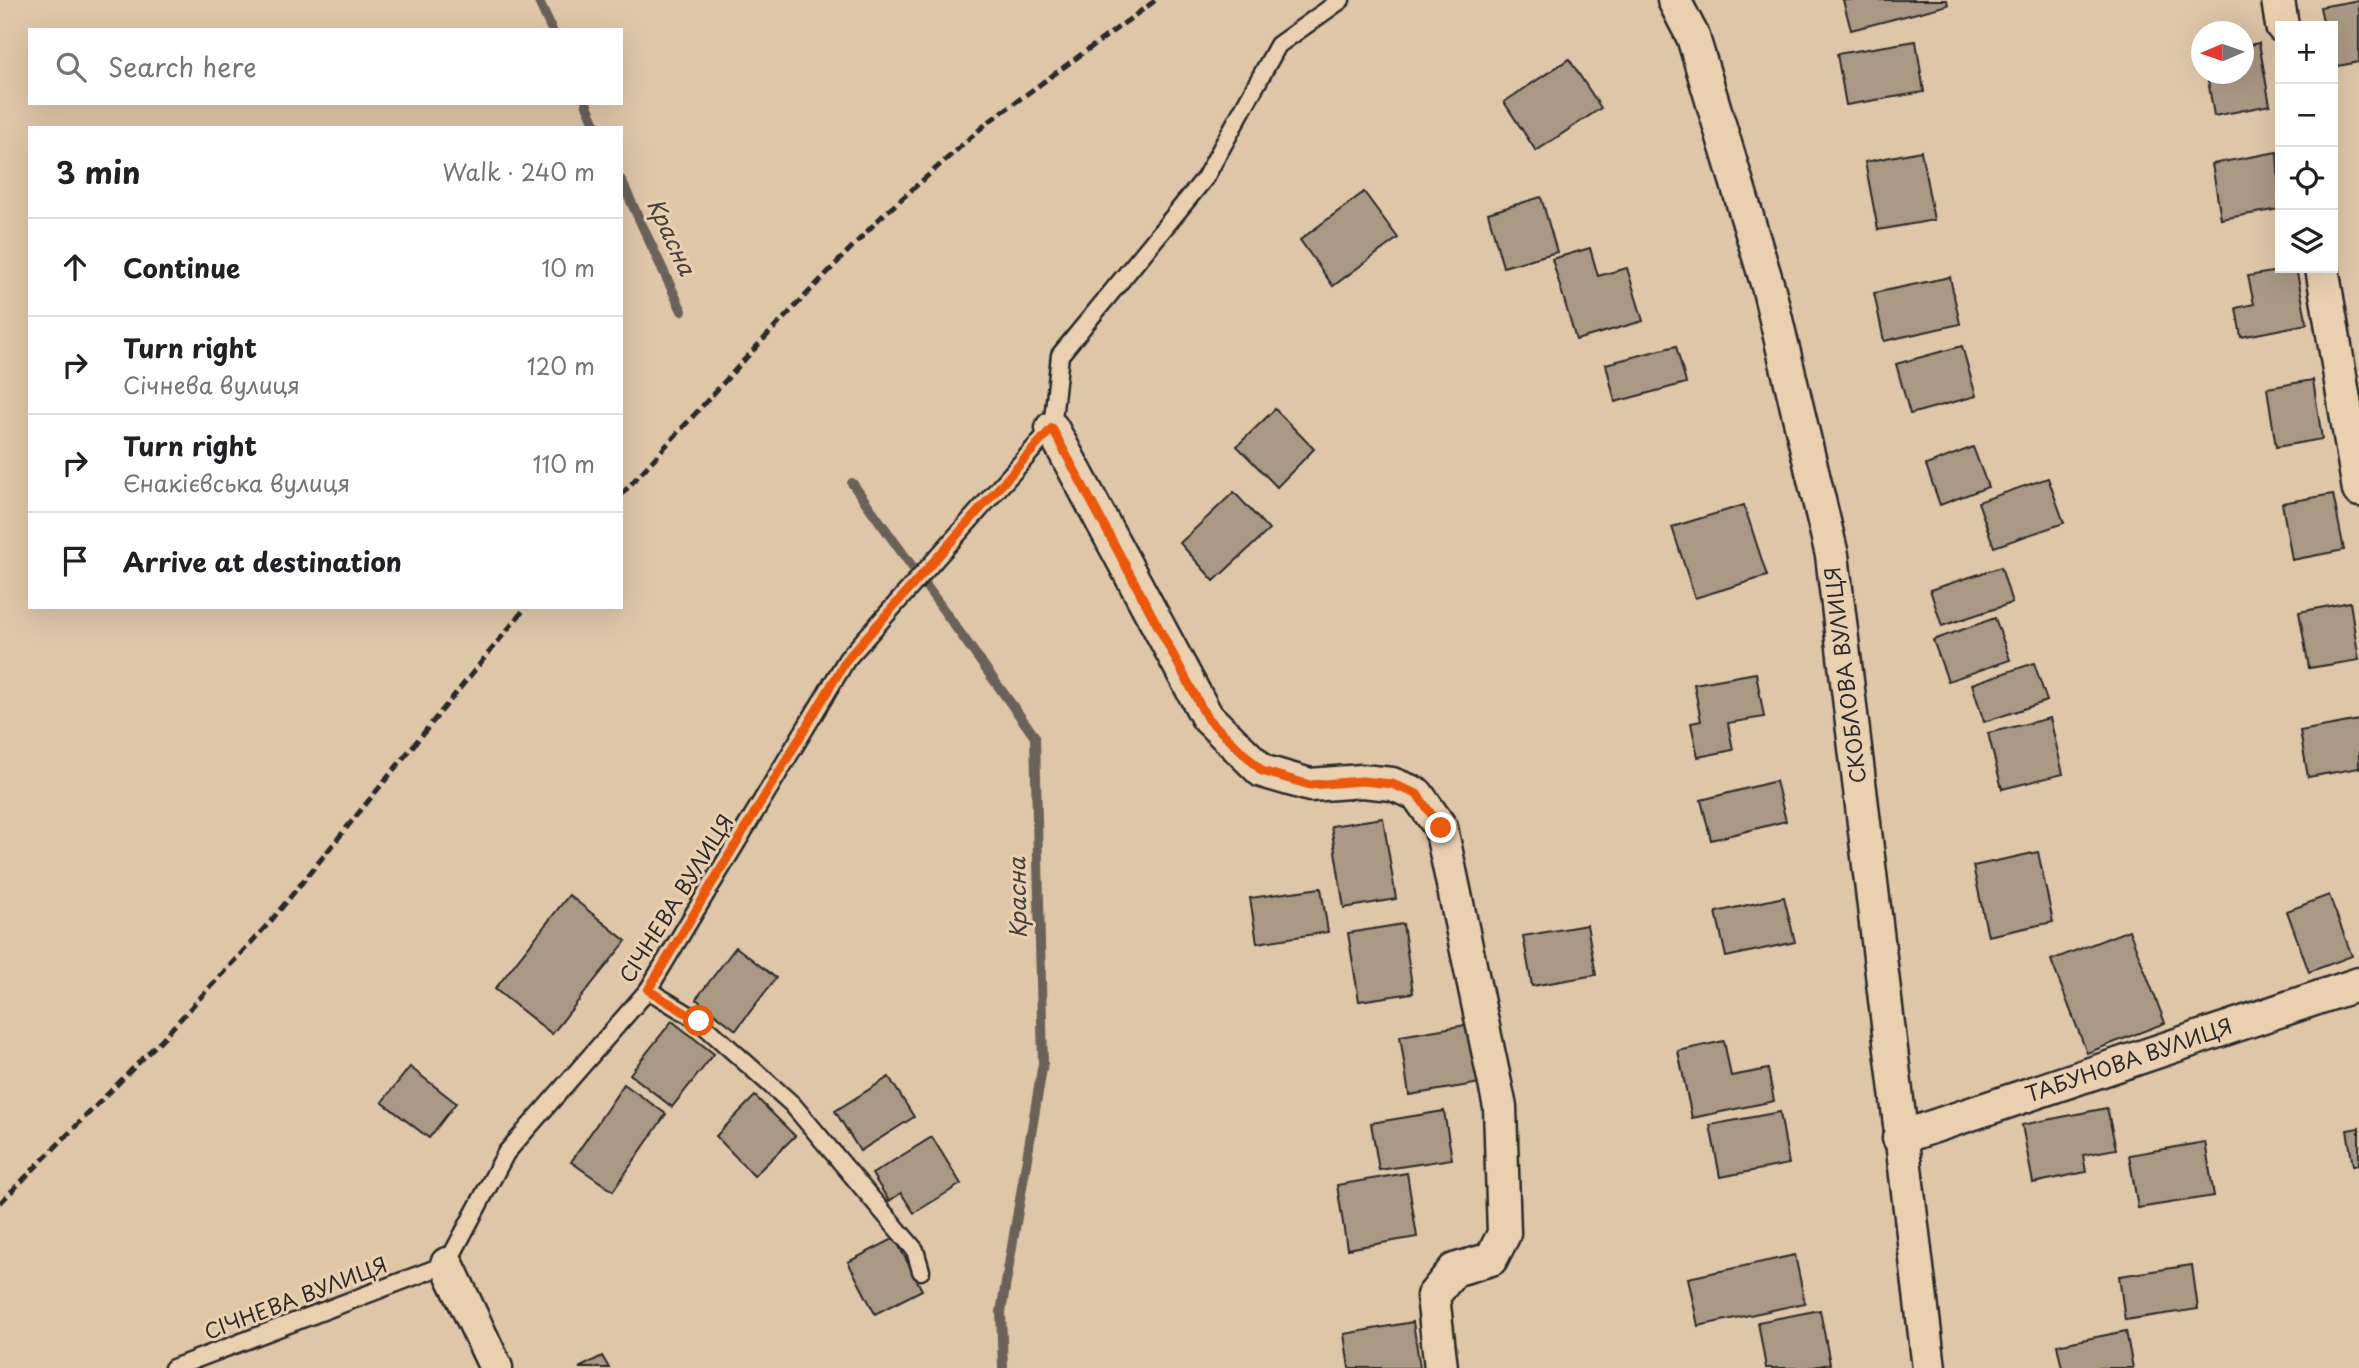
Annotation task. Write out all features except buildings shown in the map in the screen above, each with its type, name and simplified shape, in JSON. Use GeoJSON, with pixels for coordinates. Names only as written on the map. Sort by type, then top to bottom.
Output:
{"type":"FeatureCollection","features":[{"type":"Feature","properties":{"kind":"street","name":"СКОБЛОВА ВУЛИЦЯ"},"geometry":{"type":"LineString","coordinates":[[1674,0],[1693,37],[1769,290],[1832,555],[1899,1138],[1929,1368]]}},
{"type":"Feature","properties":{"kind":"street"},"geometry":{"type":"LineString","coordinates":[[2278,0],[2282,21]]}},
{"type":"Feature","properties":{"kind":"street"},"geometry":{"type":"LineString","coordinates":[[2323,273],[2359,490]]}},
{"type":"Feature","properties":{"kind":"street"},"geometry":{"type":"LineString","coordinates":[[1052,428],[1207,718],[1262,771],[1310,785],[1362,781],[1392,784],[1417,794],[1441,828],[1500,1107],[1504,1234],[1491,1259],[1454,1270],[1433,1296],[1441,1368]]}},
{"type":"Feature","properties":{"kind":"street","name":"ТАБУНОВА ВУЛИЦЯ"},"geometry":{"type":"LineString","coordinates":[[1899,1138],[2359,984]]}},
{"type":"Feature","properties":{"kind":"street"},"geometry":{"type":"LineString","coordinates":[[447,1264],[496,1368]]}},
{"type":"Feature","properties":{"kind":"lane"},"geometry":{"type":"LineString","coordinates":[[1052,428],[1060,355],[1205,178],[1278,45],[1341,0]]}},
{"type":"Feature","properties":{"kind":"lane","name":"СІЧНЕВА ВУЛИЦЯ"},"geometry":{"type":"LineString","coordinates":[[173,1368],[447,1264],[506,1153],[648,990],[847,659],[1052,428]]}},
{"type":"Feature","properties":{"kind":"lane"},"geometry":{"type":"LineString","coordinates":[[648,990],[699,1021],[792,1104],[915,1250],[922,1271]]}},
{"type":"Feature","properties":{"kind":"waterway","name":"Красна"},"geometry":{"type":"LineString","coordinates":[[538,0],[551,28]]}},
{"type":"Feature","properties":{"kind":"waterway","name":"Красна"},"geometry":{"type":"LineString","coordinates":[[587,105],[596,126]]}},
{"type":"Feature","properties":{"kind":"waterway","name":"Красна"},"geometry":{"type":"LineString","coordinates":[[623,184],[682,311]]}},
{"type":"Feature","properties":{"kind":"waterway","name":"Красна"},"geometry":{"type":"LineString","coordinates":[[852,483],[1035,737],[1043,1063],[1001,1312],[1003,1368]]}},
{"type":"Feature","properties":{"kind":"railway"},"geometry":{"type":"LineString","coordinates":[[623,493],[757,346],[879,219],[987,123],[1156,0]]}},
{"type":"Feature","properties":{"kind":"railway"},"geometry":{"type":"LineString","coordinates":[[0,1203],[163,1038],[270,922],[524,609]]}},
{"type":"Feature","properties":{"kind":"route"},"geometry":{"type":"LineString","coordinates":[[699,1021],[648,990],[847,659],[1052,428],[1207,718],[1262,771],[1310,785],[1362,781],[1392,784],[1417,794],[1441,828]]}}]}
